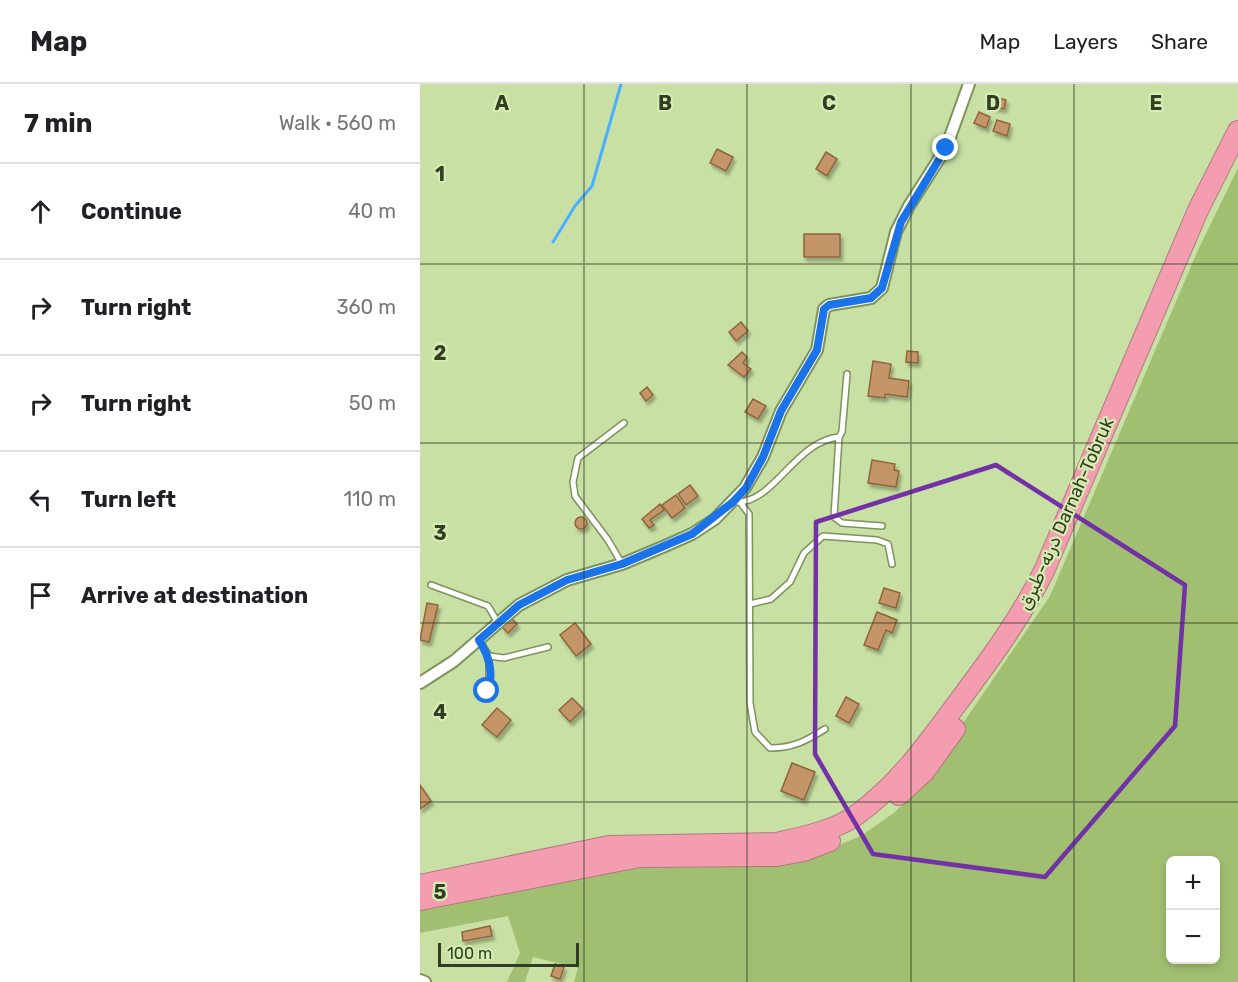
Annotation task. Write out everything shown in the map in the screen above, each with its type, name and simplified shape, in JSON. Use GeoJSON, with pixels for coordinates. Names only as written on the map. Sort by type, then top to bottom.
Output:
{"type":"FeatureCollection","features":[{"type":"Feature","properties":{"kind":"highway","name":"درنه-طبرق Darnah-Tobruk"},"geometry":{"type":"LineString","coordinates":[[420,885],[609,846],[777,843],[822,831],[853,817],[896,782],[913,763],[1000,646],[1026,607],[1044,571],[1199,208],[1238,131]]}},
{"type":"Feature","properties":{"kind":"highway","name":"درنه-طبرق Darnah-Tobruk"},"geometry":{"type":"LineString","coordinates":[[420,900],[639,857],[744,858],[804,851],[857,828],[911,785],[990,680],[1036,613],[1055,576],[1208,219],[1238,159]]}},
{"type":"Feature","properties":{"kind":"street"},"geometry":{"type":"LineString","coordinates":[[420,683],[454,661],[519,605],[567,580],[622,564],[692,534],[736,502],[763,457],[781,411],[817,350],[824,309],[829,305],[871,298],[882,288],[897,232],[909,206],[946,148],[969,84]]}},
{"type":"Feature","properties":{"kind":"street"},"geometry":{"type":"LineString","coordinates":[[420,980],[425,982]]}},
{"type":"Feature","properties":{"kind":"lane"},"geometry":{"type":"LineString","coordinates":[[847,374],[842,432],[839,437],[834,517],[842,523],[882,526]]}},
{"type":"Feature","properties":{"kind":"lane"},"geometry":{"type":"LineString","coordinates":[[622,564],[608,540],[575,496],[573,482],[578,458],[624,423]]}},
{"type":"Feature","properties":{"kind":"lane"},"geometry":{"type":"LineString","coordinates":[[736,502],[747,502],[766,488],[814,444],[839,437]]}},
{"type":"Feature","properties":{"kind":"lane"},"geometry":{"type":"LineString","coordinates":[[736,502],[749,514],[750,703],[755,732],[770,748],[789,748],[804,743],[825,729]]}},
{"type":"Feature","properties":{"kind":"lane"},"geometry":{"type":"LineString","coordinates":[[750,604],[771,599],[790,582],[804,553],[823,536],[877,540],[888,544],[892,564]]}},
{"type":"Feature","properties":{"kind":"lane"},"geometry":{"type":"LineString","coordinates":[[431,585],[488,606],[498,623]]}},
{"type":"Feature","properties":{"kind":"lane"},"geometry":{"type":"LineString","coordinates":[[479,640],[489,656],[487,691]]}},
{"type":"Feature","properties":{"kind":"lane"},"geometry":{"type":"LineString","coordinates":[[489,656],[504,658],[548,647]]}},
{"type":"Feature","properties":{"kind":"highlighted area"},"geometry":{"type":"Polygon","coordinates":[[[996,465],[1185,585],[1175,726],[1045,877],[873,854],[815,754],[816,522],[996,465]]]}},
{"type":"Feature","properties":{"kind":"green space"},"geometry":{"type":"Polygon","coordinates":[[[1238,168],[1238,982],[574,982],[578,968],[533,957],[525,982],[507,982],[520,953],[508,916],[420,933],[420,908],[613,866],[818,853],[861,836],[895,812],[920,786],[1050,596],[1198,250],[1238,168]]]}},
{"type":"Feature","properties":{"kind":"building"},"geometry":{"type":"Polygon","coordinates":[[[995,97],[1006,100],[1004,109],[993,107],[995,97]]]}},
{"type":"Feature","properties":{"kind":"building"},"geometry":{"type":"Polygon","coordinates":[[[979,112],[990,117],[986,128],[974,123],[979,112]]]}},
{"type":"Feature","properties":{"kind":"building"},"geometry":{"type":"Polygon","coordinates":[[[997,120],[1010,124],[1007,136],[993,131],[997,120]]]}},
{"type":"Feature","properties":{"kind":"building"},"geometry":{"type":"Polygon","coordinates":[[[717,149],[733,157],[726,171],[710,163],[717,149]]]}},
{"type":"Feature","properties":{"kind":"building"},"geometry":{"type":"Polygon","coordinates":[[[826,152],[837,159],[827,176],[816,169],[826,152]]]}},
{"type":"Feature","properties":{"kind":"building"},"geometry":{"type":"Polygon","coordinates":[[[804,234],[840,234],[840,257],[804,257],[804,234]]]}},
{"type":"Feature","properties":{"kind":"building"},"geometry":{"type":"Polygon","coordinates":[[[741,322],[748,331],[736,341],[729,332],[741,322]]]}},
{"type":"Feature","properties":{"kind":"building"},"geometry":{"type":"Polygon","coordinates":[[[907,351],[918,352],[918,363],[906,362],[907,351]]]}},
{"type":"Feature","properties":{"kind":"building"},"geometry":{"type":"Polygon","coordinates":[[[742,352],[747,357],[743,363],[751,369],[744,377],[728,365],[742,352]]]}},
{"type":"Feature","properties":{"kind":"building"},"geometry":{"type":"Polygon","coordinates":[[[873,361],[891,364],[889,378],[909,381],[907,397],[885,394],[885,398],[868,396],[873,361]]]}},
{"type":"Feature","properties":{"kind":"building"},"geometry":{"type":"Polygon","coordinates":[[[647,387],[653,395],[646,401],[640,393],[647,387]]]}},
{"type":"Feature","properties":{"kind":"building"},"geometry":{"type":"Polygon","coordinates":[[[753,399],[766,406],[758,419],[745,412],[753,399]]]}},
{"type":"Feature","properties":{"kind":"building"},"geometry":{"type":"Polygon","coordinates":[[[872,460],[895,464],[894,470],[899,471],[896,487],[868,483],[872,460]]]}},
{"type":"Feature","properties":{"kind":"building"},"geometry":{"type":"Polygon","coordinates":[[[690,485],[698,496],[686,505],[678,494],[690,485]]]}},
{"type":"Feature","properties":{"kind":"building"},"geometry":{"type":"Polygon","coordinates":[[[676,495],[685,508],[672,518],[662,505],[676,495]]]}},
{"type":"Feature","properties":{"kind":"building"},"geometry":{"type":"Polygon","coordinates":[[[660,504],[664,510],[650,520],[654,525],[649,528],[642,519],[660,504]]]}},
{"type":"Feature","properties":{"kind":"building"},"geometry":{"type":"Polygon","coordinates":[[[581,517],[587,523],[581,529],[575,523],[581,517]]]}},
{"type":"Feature","properties":{"kind":"building"},"geometry":{"type":"Polygon","coordinates":[[[884,588],[900,593],[896,608],[879,603],[884,588]]]}},
{"type":"Feature","properties":{"kind":"building"},"geometry":{"type":"Polygon","coordinates":[[[427,603],[438,605],[429,642],[420,640],[427,603]]]}},
{"type":"Feature","properties":{"kind":"building"},"geometry":{"type":"Polygon","coordinates":[[[877,612],[897,620],[892,633],[886,630],[878,650],[864,645],[877,612]]]}},
{"type":"Feature","properties":{"kind":"building"},"geometry":{"type":"Polygon","coordinates":[[[511,618],[517,624],[508,633],[502,627],[511,618]]]}},
{"type":"Feature","properties":{"kind":"building"},"geometry":{"type":"Polygon","coordinates":[[[575,623],[591,644],[576,656],[560,635],[575,623]]]}},
{"type":"Feature","properties":{"kind":"building"},"geometry":{"type":"Polygon","coordinates":[[[846,697],[859,704],[849,723],[836,716],[846,697]]]}},
{"type":"Feature","properties":{"kind":"building"},"geometry":{"type":"Polygon","coordinates":[[[572,698],[583,709],[570,722],[559,710],[572,698]]]}},
{"type":"Feature","properties":{"kind":"building"},"geometry":{"type":"Polygon","coordinates":[[[497,708],[511,720],[497,737],[482,725],[497,708]]]}},
{"type":"Feature","properties":{"kind":"building"},"geometry":{"type":"Polygon","coordinates":[[[792,763],[815,772],[804,800],[781,791],[792,763]]]}},
{"type":"Feature","properties":{"kind":"building"},"geometry":{"type":"Polygon","coordinates":[[[420,785],[431,801],[420,809],[420,785]]]}},
{"type":"Feature","properties":{"kind":"building"},"geometry":{"type":"Polygon","coordinates":[[[490,926],[492,936],[463,941],[462,932],[490,926]]]}},
{"type":"Feature","properties":{"kind":"building"},"geometry":{"type":"Polygon","coordinates":[[[555,964],[564,967],[560,979],[551,976],[555,964]]]}},
{"type":"Feature","properties":{"kind":"waterway"},"geometry":{"type":"LineString","coordinates":[[553,242],[575,206],[592,186],[621,84]]}},
{"type":"Feature","properties":{"kind":"route"},"geometry":{"type":"LineString","coordinates":[[487,691],[489,656],[479,640],[519,605],[567,580],[622,564],[692,534],[715,519],[746,488],[763,457],[781,411],[811,364],[817,350],[824,309],[829,305],[871,298],[878,294],[886,280],[901,222],[946,148]]}}]}
